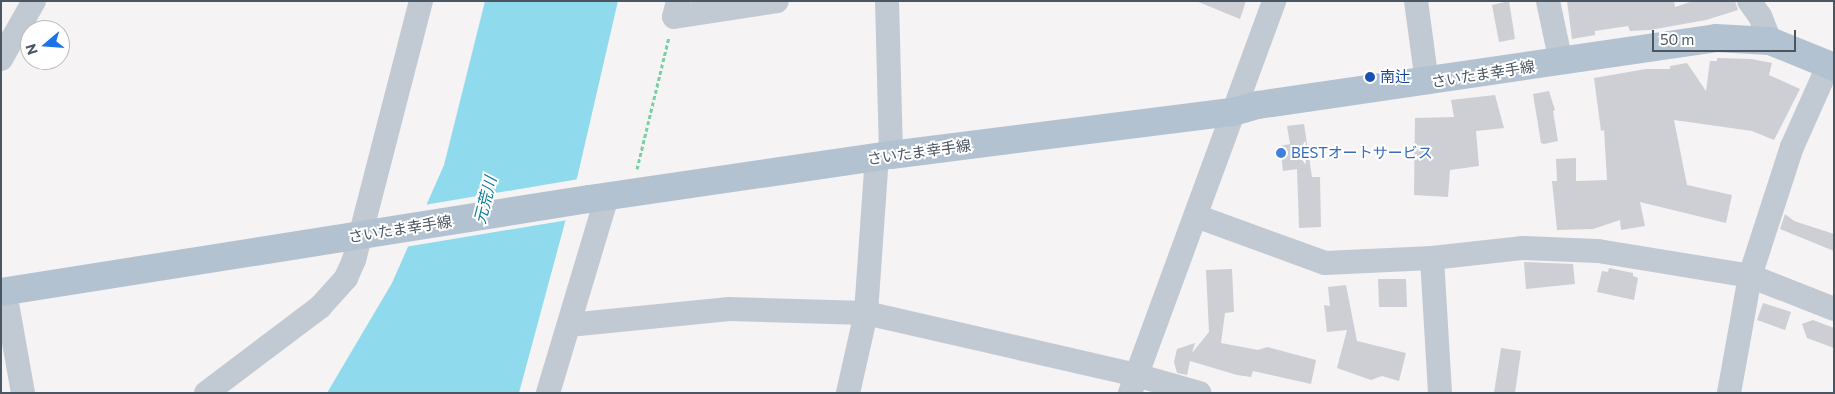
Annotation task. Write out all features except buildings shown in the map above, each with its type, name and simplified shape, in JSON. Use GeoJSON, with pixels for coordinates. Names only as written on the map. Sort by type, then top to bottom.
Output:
{"type":"FeatureCollection","features":[{"type":"Feature","properties":{"kind":"main road","name":"さいたま幸手線"},"geometry":{"type":"LineString","coordinates":[[3,292],[609,196],[884,156],[1233,112],[1258,105],[1427,82],[1716,38],[1770,41],[1831,65]]}},
{"type":"Feature","properties":{"kind":"street"},"geometry":{"type":"LineString","coordinates":[[4,48],[34,1]]}},
{"type":"Feature","properties":{"kind":"street"},"geometry":{"type":"LineString","coordinates":[[206,393],[320,306],[334,292],[354,260],[367,234],[421,1]]}},
{"type":"Feature","properties":{"kind":"street"},"geometry":{"type":"LineString","coordinates":[[676,9],[777,1]]}},
{"type":"Feature","properties":{"kind":"street"},"geometry":{"type":"LineString","coordinates":[[848,393],[866,313],[884,156],[887,1]]}},
{"type":"Feature","properties":{"kind":"street"},"geometry":{"type":"LineString","coordinates":[[1133,384],[1274,1]]}},
{"type":"Feature","properties":{"kind":"street"},"geometry":{"type":"LineString","coordinates":[[1416,1],[1427,82]]}},
{"type":"Feature","properties":{"kind":"street"},"geometry":{"type":"LineString","coordinates":[[1548,1],[1561,62]]}},
{"type":"Feature","properties":{"kind":"street"},"geometry":{"type":"LineString","coordinates":[[1749,1],[1760,16],[1770,41]]}},
{"type":"Feature","properties":{"kind":"street"},"geometry":{"type":"LineString","coordinates":[[1729,393],[1750,276],[1792,147],[1831,65]]}},
{"type":"Feature","properties":{"kind":"street"},"geometry":{"type":"LineString","coordinates":[[548,393],[609,196]]}},
{"type":"Feature","properties":{"kind":"street"},"geometry":{"type":"LineString","coordinates":[[1196,216],[1325,263],[1432,258],[1523,248],[1598,251],[1750,276],[1834,309]]}},
{"type":"Feature","properties":{"kind":"street"},"geometry":{"type":"LineString","coordinates":[[1432,258],[1440,393]]}},
{"type":"Feature","properties":{"kind":"street"},"geometry":{"type":"LineString","coordinates":[[3,292],[23,393]]}},
{"type":"Feature","properties":{"kind":"street"},"geometry":{"type":"LineString","coordinates":[[569,325],[729,309],[866,313],[1133,384],[1199,393]]}},
{"type":"Feature","properties":{"kind":"path"},"geometry":{"type":"LineString","coordinates":[[609,196],[676,9]]}},
{"type":"Feature","properties":{"kind":"water","name":"元荒川"},"geometry":{"type":"Polygon","coordinates":[[[485,1],[618,1],[578,174],[519,393],[327,393],[392,283],[444,165],[485,1]]]}},
{"type":"Feature","properties":{"kind":"pier"},"geometry":{"type":"Polygon","coordinates":[[[579,179],[568,220],[405,247],[424,205],[579,179]]]}},
{"type":"Feature","properties":{"kind":"place","name":"南辻"},"geometry":{"type":"Point","coordinates":[1370,77]}},
{"type":"Feature","properties":{"kind":"place","name":"BESTオートサービス"},"geometry":{"type":"Point","coordinates":[1281,153]}}]}
